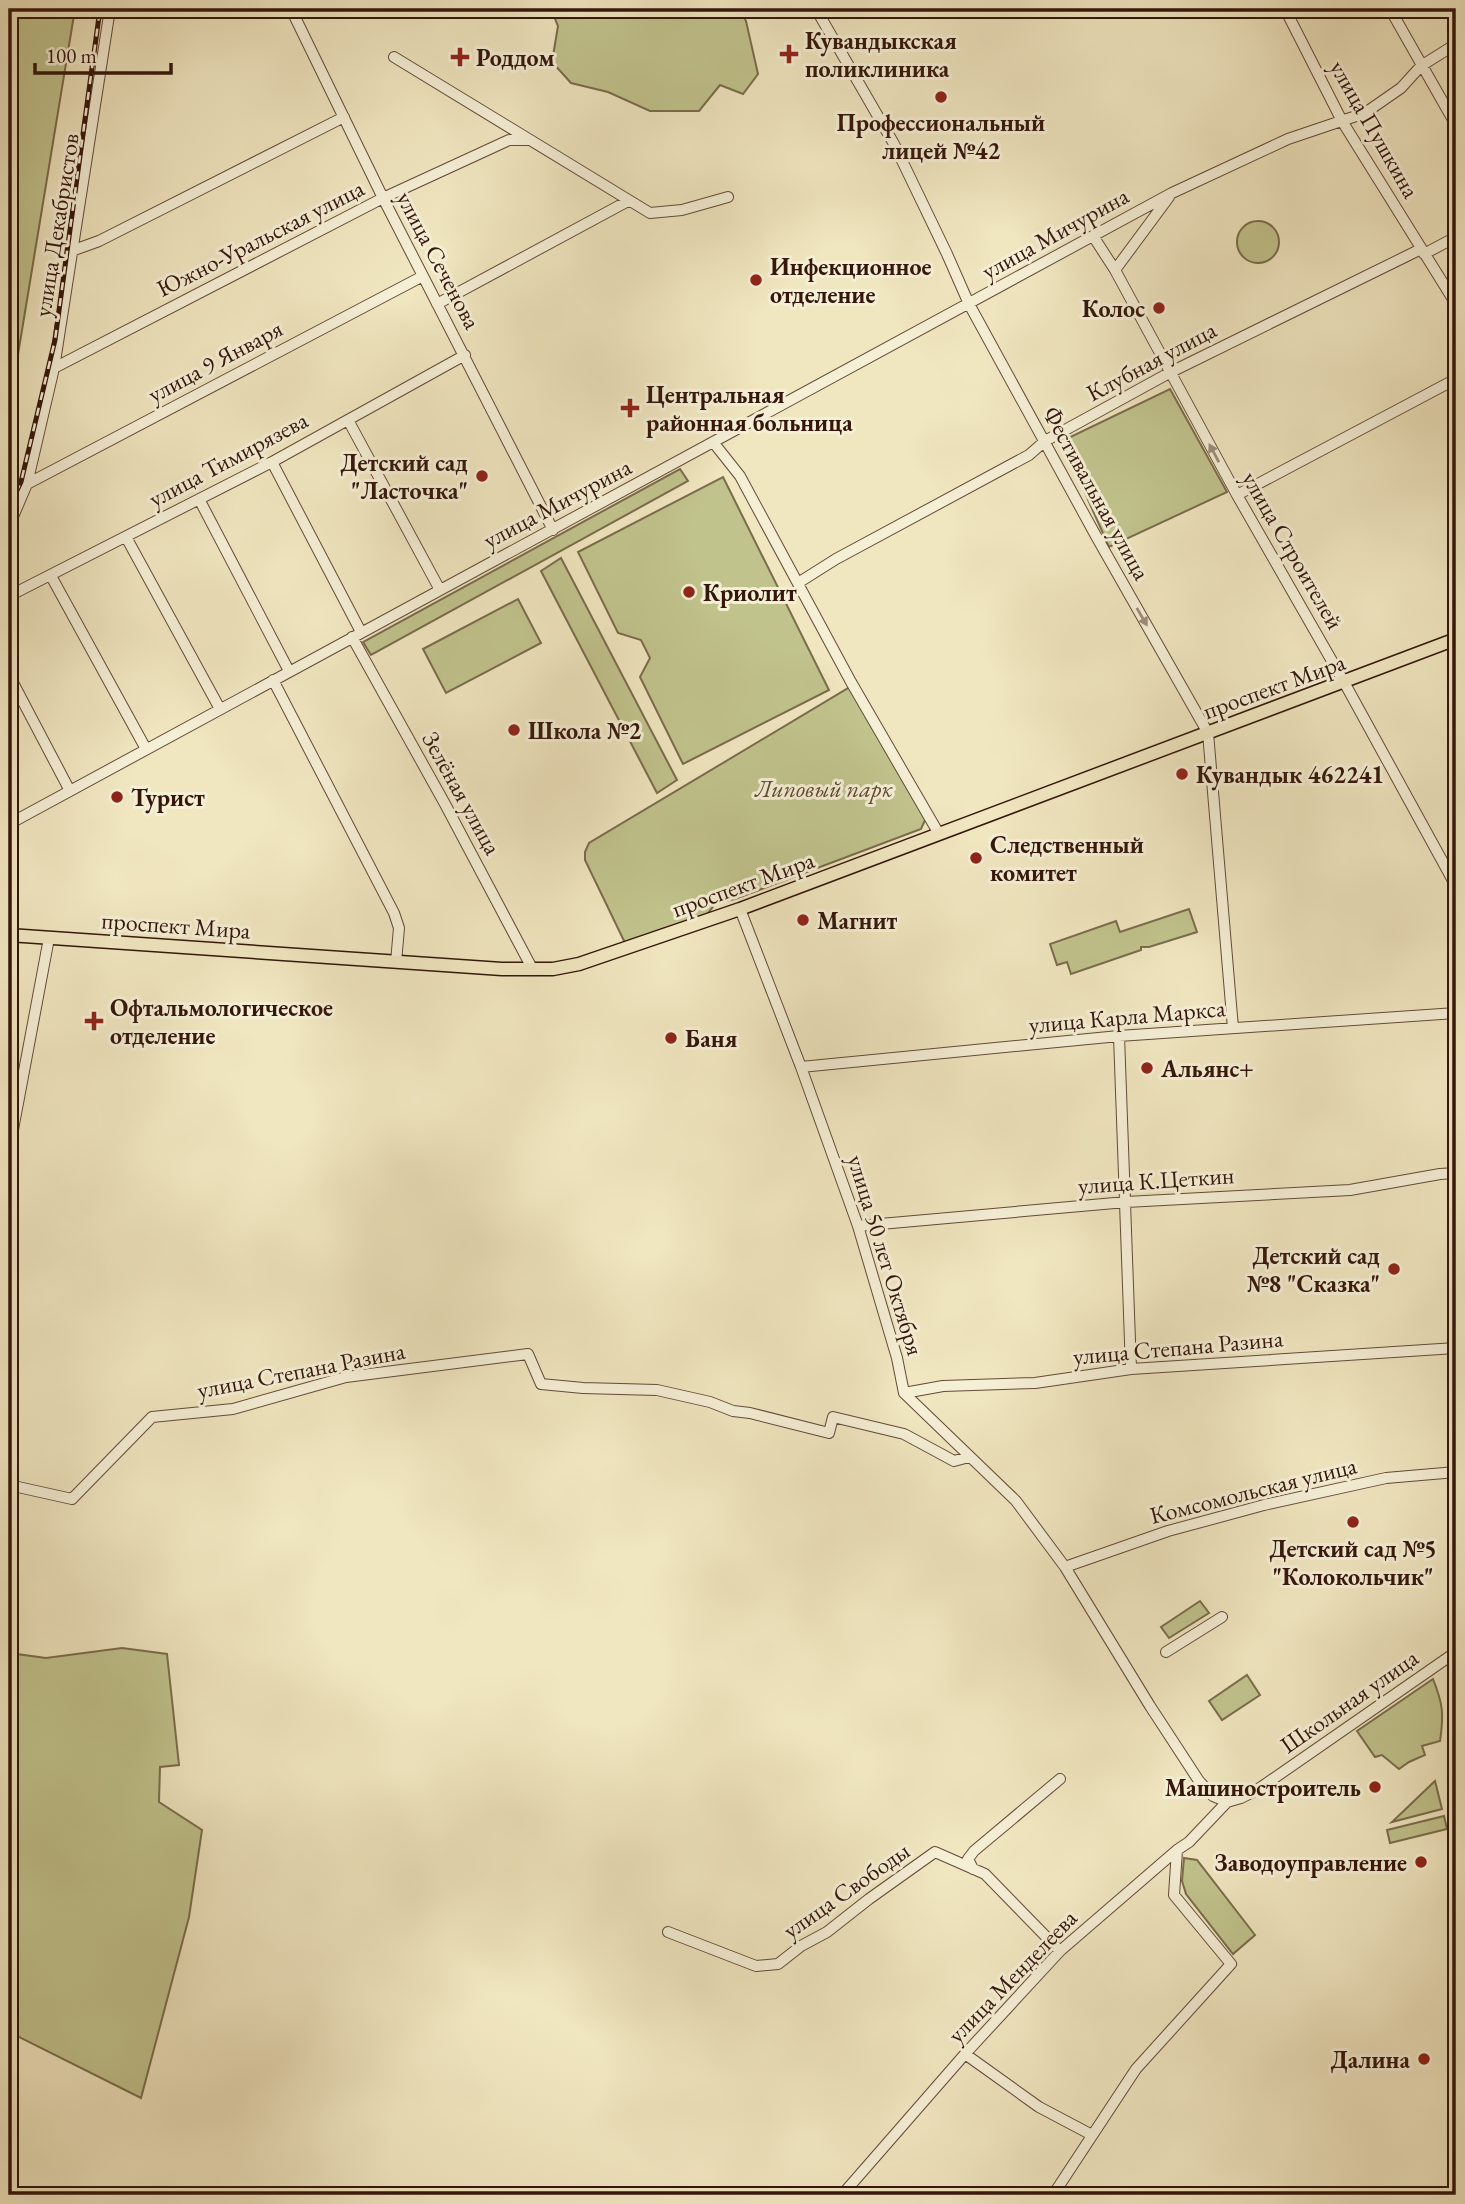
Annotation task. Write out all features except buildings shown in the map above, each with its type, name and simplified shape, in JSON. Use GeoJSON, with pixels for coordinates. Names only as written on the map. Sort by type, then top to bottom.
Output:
{"type":"FeatureCollection","features":[{"type":"Feature","properties":{"kind":"main road","name":"проспект Мира"},"geometry":{"type":"LineString","coordinates":[[9,935],[533,970],[579,964],[740,909],[1456,639]]}},
{"type":"Feature","properties":{"kind":"street","name":"улица Декабристов"},"geometry":{"type":"LineString","coordinates":[[9,526],[27,484],[54,368],[110,9]]}},
{"type":"Feature","properties":{"kind":"street","name":"улица Сеченова"},"geometry":{"type":"LineString","coordinates":[[291,9],[383,198],[553,530]]}},
{"type":"Feature","properties":{"kind":"street","name":"Фестивальная улица"},"geometry":{"type":"LineString","coordinates":[[817,9],[894,144],[969,304],[1208,733],[1233,1028]]}},
{"type":"Feature","properties":{"kind":"street","name":"улица Пушкина"},"geometry":{"type":"LineString","coordinates":[[1285,9],[1342,121],[1456,304]]}},
{"type":"Feature","properties":{"kind":"street"},"geometry":{"type":"LineString","coordinates":[[1390,9],[1456,125]]}},
{"type":"Feature","properties":{"kind":"street","name":"улица Мичурина"},"geometry":{"type":"LineString","coordinates":[[9,824],[1172,193],[1288,139],[1364,113],[1401,88],[1421,66],[1456,44]]}},
{"type":"Feature","properties":{"kind":"street"},"geometry":{"type":"LineString","coordinates":[[394,57],[650,213],[682,210],[728,197]]}},
{"type":"Feature","properties":{"kind":"street"},"geometry":{"type":"LineString","coordinates":[[74,250],[99,241],[344,117]]}},
{"type":"Feature","properties":{"kind":"street","name":"Южно-Уральская улица"},"geometry":{"type":"LineString","coordinates":[[54,368],[383,198],[509,140],[528,140]]}},
{"type":"Feature","properties":{"kind":"street"},"geometry":{"type":"LineString","coordinates":[[1115,270],[1172,193]]}},
{"type":"Feature","properties":{"kind":"street"},"geometry":{"type":"LineString","coordinates":[[437,304],[628,201]]}},
{"type":"Feature","properties":{"kind":"street","name":"улица Строителей"},"geometry":{"type":"LineString","coordinates":[[1093,236],[1115,270],[1237,495],[1456,886]]}},
{"type":"Feature","properties":{"kind":"street","name":"Клубная улица"},"geometry":{"type":"LineString","coordinates":[[798,583],[836,559],[1029,455],[1045,441],[1171,372],[1456,237]]}},
{"type":"Feature","properties":{"kind":"street","name":"улица 9 Января"},"geometry":{"type":"LineString","coordinates":[[27,484],[423,276]]}},
{"type":"Feature","properties":{"kind":"street","name":"улица Тимирязева"},"geometry":{"type":"LineString","coordinates":[[9,596],[272,462],[465,355]]}},
{"type":"Feature","properties":{"kind":"street"},"geometry":{"type":"LineString","coordinates":[[1237,495],[1456,380]]}},
{"type":"Feature","properties":{"kind":"street"},"geometry":{"type":"LineString","coordinates":[[348,420],[440,590]]}},
{"type":"Feature","properties":{"kind":"street"},"geometry":{"type":"LineString","coordinates":[[713,442],[740,475],[851,682],[939,834]]}},
{"type":"Feature","properties":{"kind":"street","name":"Зелёная улица"},"geometry":{"type":"LineString","coordinates":[[272,462],[357,635],[533,970]]}},
{"type":"Feature","properties":{"kind":"street"},"geometry":{"type":"LineString","coordinates":[[199,499],[289,671]]}},
{"type":"Feature","properties":{"kind":"street"},"geometry":{"type":"LineString","coordinates":[[125,537],[220,709]]}},
{"type":"Feature","properties":{"kind":"street"},"geometry":{"type":"LineString","coordinates":[[51,576],[146,749]]}},
{"type":"Feature","properties":{"kind":"street"},"geometry":{"type":"LineString","coordinates":[[9,675],[70,790]]}},
{"type":"Feature","properties":{"kind":"street"},"geometry":{"type":"LineString","coordinates":[[273,680],[394,913],[399,928],[396,962]]}},
{"type":"Feature","properties":{"kind":"street","name":"улица 50 лет Октября"},"geometry":{"type":"LineString","coordinates":[[740,909],[858,1226],[897,1358],[904,1393],[1016,1501],[1065,1567],[1199,1781],[1213,1796],[1227,1802]]}},
{"type":"Feature","properties":{"kind":"street"},"geometry":{"type":"LineString","coordinates":[[9,1151],[49,937]]}},
{"type":"Feature","properties":{"kind":"street","name":"улица Карла Маркса"},"geometry":{"type":"LineString","coordinates":[[801,1067],[1119,1036],[1456,1013]]}},
{"type":"Feature","properties":{"kind":"street"},"geometry":{"type":"LineString","coordinates":[[1119,1036],[1131,1369]]}},
{"type":"Feature","properties":{"kind":"street","name":"улица К.Цеткин"},"geometry":{"type":"LineString","coordinates":[[858,1226],[1126,1202],[1350,1190],[1456,1173]]}},
{"type":"Feature","properties":{"kind":"street","name":"улица Степана Разина"},"geometry":{"type":"LineString","coordinates":[[904,1393],[943,1385],[1035,1383],[1131,1369],[1456,1348]]}},
{"type":"Feature","properties":{"kind":"street","name":"улица Степана Разина"},"geometry":{"type":"LineString","coordinates":[[9,1485],[72,1500],[152,1417],[233,1409],[346,1377],[528,1354],[541,1384],[657,1390],[829,1433],[834,1418],[904,1434],[954,1461],[969,1457]]}},
{"type":"Feature","properties":{"kind":"street","name":"Комсомольская улица"},"geometry":{"type":"LineString","coordinates":[[1065,1567],[1168,1531],[1264,1505],[1386,1478],[1456,1472]]}},
{"type":"Feature","properties":{"kind":"street"},"geometry":{"type":"LineString","coordinates":[[1166,1652],[1222,1617]]}},
{"type":"Feature","properties":{"kind":"street","name":"Школьная улица"},"geometry":{"type":"LineString","coordinates":[[1227,1802],[1257,1790],[1456,1652]]}},
{"type":"Feature","properties":{"kind":"street"},"geometry":{"type":"LineString","coordinates":[[973,1869],[968,1859],[974,1851],[1060,1779]]}},
{"type":"Feature","properties":{"kind":"street","name":"улица Менделеева"},"geometry":{"type":"LineString","coordinates":[[842,2195],[1059,1951],[1189,1842],[1227,1802]]}},
{"type":"Feature","properties":{"kind":"street"},"geometry":{"type":"LineString","coordinates":[[1053,2195],[1136,2068],[1231,1964],[1174,1895],[1177,1850]]}},
{"type":"Feature","properties":{"kind":"street","name":"улица Свободы"},"geometry":{"type":"LineString","coordinates":[[668,1932],[755,1966],[778,1964],[801,1946],[827,1932],[935,1852],[985,1874],[1059,1951]]}},
{"type":"Feature","properties":{"kind":"street"},"geometry":{"type":"LineString","coordinates":[[965,2054],[1039,2107],[1092,2135]]}},
{"type":"Feature","properties":{"kind":"green space"},"geometry":{"type":"Polygon","coordinates":[[[9,9],[75,9],[9,409],[9,9]]]}},
{"type":"Feature","properties":{"kind":"green space"},"geometry":{"type":"Polygon","coordinates":[[[551,9],[740,9],[746,21],[758,74],[743,94],[720,85],[699,111],[650,111],[608,92],[571,83],[552,62],[558,26],[551,9]]]}},
{"type":"Feature","properties":{"kind":"green space"},"geometry":{"type":"Polygon","coordinates":[[[1258,221],[1273,227],[1279,242],[1273,257],[1258,263],[1243,257],[1237,242],[1243,227],[1258,221]]]}},
{"type":"Feature","properties":{"kind":"green space"},"geometry":{"type":"Polygon","coordinates":[[[1170,389],[1227,492],[1109,547],[1062,441],[1170,389]]]}},
{"type":"Feature","properties":{"kind":"green space"},"geometry":{"type":"Polygon","coordinates":[[[680,469],[688,481],[371,655],[363,642],[680,469]]]}},
{"type":"Feature","properties":{"kind":"green space","name":"Криолит"},"geometry":{"type":"Polygon","coordinates":[[[723,477],[829,690],[683,764],[640,677],[650,658],[641,640],[618,633],[578,552],[723,477]]]}},
{"type":"Feature","properties":{"kind":"green space"},"geometry":{"type":"Polygon","coordinates":[[[561,558],[677,780],[657,793],[541,571],[561,558]]]}},
{"type":"Feature","properties":{"kind":"green space"},"geometry":{"type":"Polygon","coordinates":[[[518,599],[541,643],[446,693],[423,649],[518,599]]]}},
{"type":"Feature","properties":{"kind":"green space","name":"Липовый парк"},"geometry":{"type":"Polygon","coordinates":[[[850,687],[926,818],[921,829],[735,899],[716,903],[705,917],[626,945],[585,860],[589,843],[850,687]]]}},
{"type":"Feature","properties":{"kind":"green space"},"geometry":{"type":"Polygon","coordinates":[[[1189,909],[1197,932],[1141,947],[1141,950],[1071,974],[1067,962],[1057,965],[1050,944],[1116,921],[1120,932],[1189,909]]]}},
{"type":"Feature","properties":{"kind":"green space"},"geometry":{"type":"Polygon","coordinates":[[[1200,1601],[1209,1613],[1169,1638],[1161,1627],[1200,1601]]]}},
{"type":"Feature","properties":{"kind":"green space"},"geometry":{"type":"Polygon","coordinates":[[[122,1648],[167,1654],[179,1765],[160,1767],[159,1802],[202,1830],[189,1917],[141,2098],[9,2032],[9,1653],[46,1658],[122,1648]]]}},
{"type":"Feature","properties":{"kind":"green space"},"geometry":{"type":"Polygon","coordinates":[[[1247,1675],[1260,1695],[1222,1720],[1209,1701],[1247,1675]]]}},
{"type":"Feature","properties":{"kind":"green space"},"geometry":{"type":"Polygon","coordinates":[[[1433,1679],[1442,1709],[1440,1741],[1422,1746],[1425,1755],[1399,1769],[1382,1755],[1375,1757],[1357,1731],[1433,1679]]]}},
{"type":"Feature","properties":{"kind":"green space"},"geometry":{"type":"Polygon","coordinates":[[[1435,1781],[1442,1809],[1392,1822],[1435,1781]]]}},
{"type":"Feature","properties":{"kind":"green space"},"geometry":{"type":"Polygon","coordinates":[[[1444,1816],[1447,1829],[1390,1843],[1387,1830],[1444,1816]]]}},
{"type":"Feature","properties":{"kind":"green space"},"geometry":{"type":"Polygon","coordinates":[[[1184,1858],[1197,1860],[1255,1935],[1233,1954],[1186,1894],[1182,1881],[1184,1858]]]}},
{"type":"Feature","properties":{"kind":"railway"},"geometry":{"type":"LineString","coordinates":[[9,507],[21,482],[55,340],[100,9]]}},
{"type":"Feature","properties":{"kind":"place","name":"Кувандыкская поликлиника"},"geometry":{"type":"Point","coordinates":[789,54]}},
{"type":"Feature","properties":{"kind":"place","name":"Роддом"},"geometry":{"type":"Point","coordinates":[460,57]}},
{"type":"Feature","properties":{"kind":"place","name":"Профессиональный лицей №42"},"geometry":{"type":"Point","coordinates":[941,97]}},
{"type":"Feature","properties":{"kind":"place","name":"Инфекционное отделение"},"geometry":{"type":"Point","coordinates":[756,280]}},
{"type":"Feature","properties":{"kind":"place","name":"Колос"},"geometry":{"type":"Point","coordinates":[1159,308]}},
{"type":"Feature","properties":{"kind":"place","name":"Центральная районная больница"},"geometry":{"type":"Point","coordinates":[630,408]}},
{"type":"Feature","properties":{"kind":"place","name":"Детский сад \"Ласточка\""},"geometry":{"type":"Point","coordinates":[482,476]}},
{"type":"Feature","properties":{"kind":"place","name":"Криолит"},"geometry":{"type":"Point","coordinates":[689,592]}},
{"type":"Feature","properties":{"kind":"place","name":"Школа №2"},"geometry":{"type":"Point","coordinates":[514,730]}},
{"type":"Feature","properties":{"kind":"place","name":"Кувандык 462241"},"geometry":{"type":"Point","coordinates":[1182,774]}},
{"type":"Feature","properties":{"kind":"place","name":"Турист"},"geometry":{"type":"Point","coordinates":[117,797]}},
{"type":"Feature","properties":{"kind":"place","name":"Следственный комитет"},"geometry":{"type":"Point","coordinates":[976,858]}},
{"type":"Feature","properties":{"kind":"place","name":"Магнит"},"geometry":{"type":"Point","coordinates":[803,920]}},
{"type":"Feature","properties":{"kind":"place","name":"Офтальмологическое отделение"},"geometry":{"type":"Point","coordinates":[94,1021]}},
{"type":"Feature","properties":{"kind":"place","name":"Баня"},"geometry":{"type":"Point","coordinates":[671,1038]}},
{"type":"Feature","properties":{"kind":"place","name":"Альянс+"},"geometry":{"type":"Point","coordinates":[1147,1068]}},
{"type":"Feature","properties":{"kind":"place","name":"Детский сад №8 \"Сказка\""},"geometry":{"type":"Point","coordinates":[1394,1269]}},
{"type":"Feature","properties":{"kind":"place","name":"Детский сад №5 \"Колокольчик\""},"geometry":{"type":"Point","coordinates":[1353,1522]}},
{"type":"Feature","properties":{"kind":"place","name":"Машиностроитель"},"geometry":{"type":"Point","coordinates":[1375,1787]}},
{"type":"Feature","properties":{"kind":"place","name":"Заводоуправление"},"geometry":{"type":"Point","coordinates":[1421,1862]}},
{"type":"Feature","properties":{"kind":"place","name":"Далина"},"geometry":{"type":"Point","coordinates":[1424,2059]}}]}
